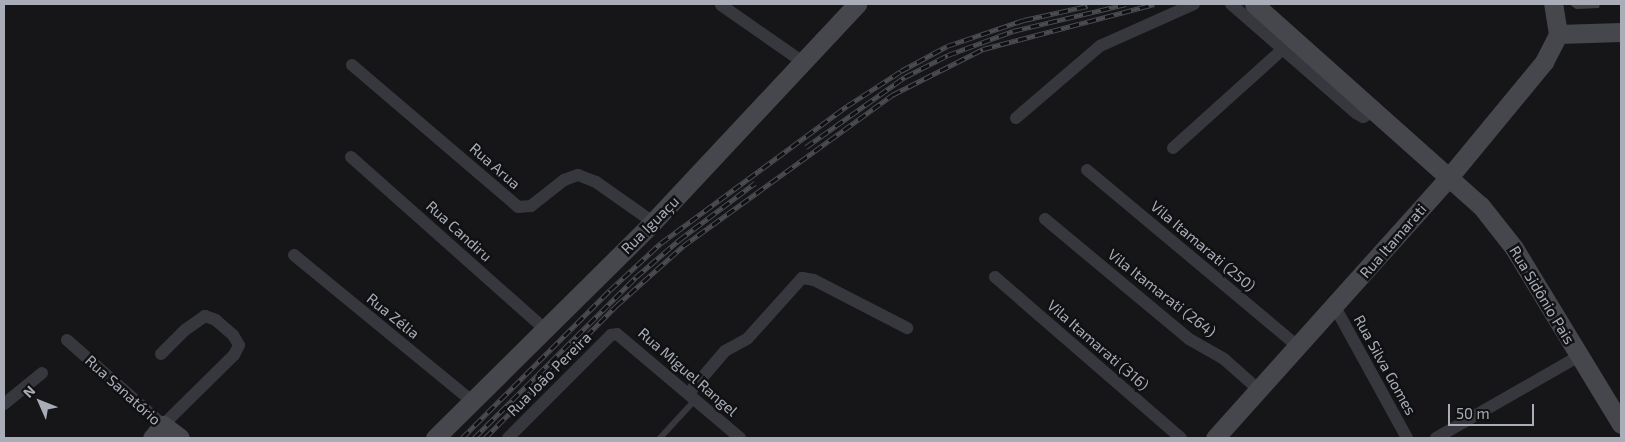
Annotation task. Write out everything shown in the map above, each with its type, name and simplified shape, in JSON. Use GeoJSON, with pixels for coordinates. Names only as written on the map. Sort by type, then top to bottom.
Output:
{"type":"FeatureCollection","features":[{"type":"Feature","properties":{"kind":"main road","name":"Rua Iguaçu"},"geometry":{"type":"LineString","coordinates":[[435,438],[653,222],[804,63],[857,4]]}},
{"type":"Feature","properties":{"kind":"main road","name":"Rua Sidônio Pais"},"geometry":{"type":"LineString","coordinates":[[1254,4],[1450,176],[1481,206],[1514,248],[1621,424]]}},
{"type":"Feature","properties":{"kind":"main road"},"geometry":{"type":"LineString","coordinates":[[1553,4],[1558,34],[1621,32]]}},
{"type":"Feature","properties":{"kind":"main road","name":"Rua Itamarati"},"geometry":{"type":"LineString","coordinates":[[1216,438],[1450,176],[1552,51],[1558,34]]}},
{"type":"Feature","properties":{"kind":"main road","name":"Rua Sanatório"},"geometry":{"type":"LineString","coordinates":[[157,432],[180,438]]}},
{"type":"Feature","properties":{"kind":"street"},"geometry":{"type":"LineString","coordinates":[[1016,118],[1100,46],[1194,4]]}},
{"type":"Feature","properties":{"kind":"street"},"geometry":{"type":"LineString","coordinates":[[1231,4],[1358,115],[1366,116],[1371,107]]}},
{"type":"Feature","properties":{"kind":"street"},"geometry":{"type":"LineString","coordinates":[[721,5],[804,63]]}},
{"type":"Feature","properties":{"kind":"street"},"geometry":{"type":"LineString","coordinates":[[1173,148],[1282,50]]}},
{"type":"Feature","properties":{"kind":"street","name":"Rua Arua"},"geometry":{"type":"LineString","coordinates":[[352,65],[518,207],[531,206],[564,180],[578,175],[596,182],[653,222]]}},
{"type":"Feature","properties":{"kind":"street","name":"Rua Candiru"},"geometry":{"type":"LineString","coordinates":[[351,157],[545,329]]}},
{"type":"Feature","properties":{"kind":"street","name":"Vila Itamarati (250)"},"geometry":{"type":"LineString","coordinates":[[1087,170],[1299,347]]}},
{"type":"Feature","properties":{"kind":"street","name":"Vila Itamarati (264)"},"geometry":{"type":"LineString","coordinates":[[1045,219],[1189,339],[1224,359],[1260,390]]}},
{"type":"Feature","properties":{"kind":"street","name":"Rua Zélia"},"geometry":{"type":"LineString","coordinates":[[294,255],[472,401]]}},
{"type":"Feature","properties":{"kind":"street","name":"Vila Itamarati (316)"},"geometry":{"type":"LineString","coordinates":[[995,277],[1181,438]]}},
{"type":"Feature","properties":{"kind":"street"},"geometry":{"type":"LineString","coordinates":[[692,397],[725,351],[751,334],[802,278],[814,280],[907,328]]}},
{"type":"Feature","properties":{"kind":"street","name":"Rua Silva Gomes"},"geometry":{"type":"LineString","coordinates":[[1335,307],[1407,438]]}},
{"type":"Feature","properties":{"kind":"street"},"geometry":{"type":"LineString","coordinates":[[157,432],[234,355],[238,345],[233,334],[216,320],[205,316],[185,330],[160,354]]}},
{"type":"Feature","properties":{"kind":"street","name":"Rua Miguel Rangel"},"geometry":{"type":"LineString","coordinates":[[614,334],[620,335],[740,438]]}},
{"type":"Feature","properties":{"kind":"street","name":"Rua João Pereira"},"geometry":{"type":"LineString","coordinates":[[508,438],[614,334]]}},
{"type":"Feature","properties":{"kind":"street","name":"Rua Sanatório"},"geometry":{"type":"LineString","coordinates":[[67,340],[157,432]]}},
{"type":"Feature","properties":{"kind":"street"},"geometry":{"type":"LineString","coordinates":[[1436,438],[1579,356]]}},
{"type":"Feature","properties":{"kind":"street"},"geometry":{"type":"LineString","coordinates":[[4,404],[42,373]]}},
{"type":"Feature","properties":{"kind":"lane"},"geometry":{"type":"LineString","coordinates":[[660,438],[692,397]]}},
{"type":"Feature","properties":{"kind":"building"},"geometry":{"type":"Polygon","coordinates":[[[1569,4],[1600,4],[1599,8],[1576,9],[1569,4]]]}},
{"type":"Feature","properties":{"kind":"railway"},"geometry":{"type":"LineString","coordinates":[[806,147],[905,77],[948,55],[1013,31],[1126,4]]}},
{"type":"Feature","properties":{"kind":"railway"},"geometry":{"type":"LineString","coordinates":[[485,438],[616,306],[683,246],[892,95],[983,49],[1154,4]]}},
{"type":"Feature","properties":{"kind":"railway"},"geometry":{"type":"LineString","coordinates":[[462,438],[610,290],[661,243],[847,106],[901,71],[947,46],[1024,20],[1087,6]]}},
{"type":"Feature","properties":{"kind":"railway"},"geometry":{"type":"LineString","coordinates":[[474,438],[636,277],[679,240],[755,183]]}}]}
